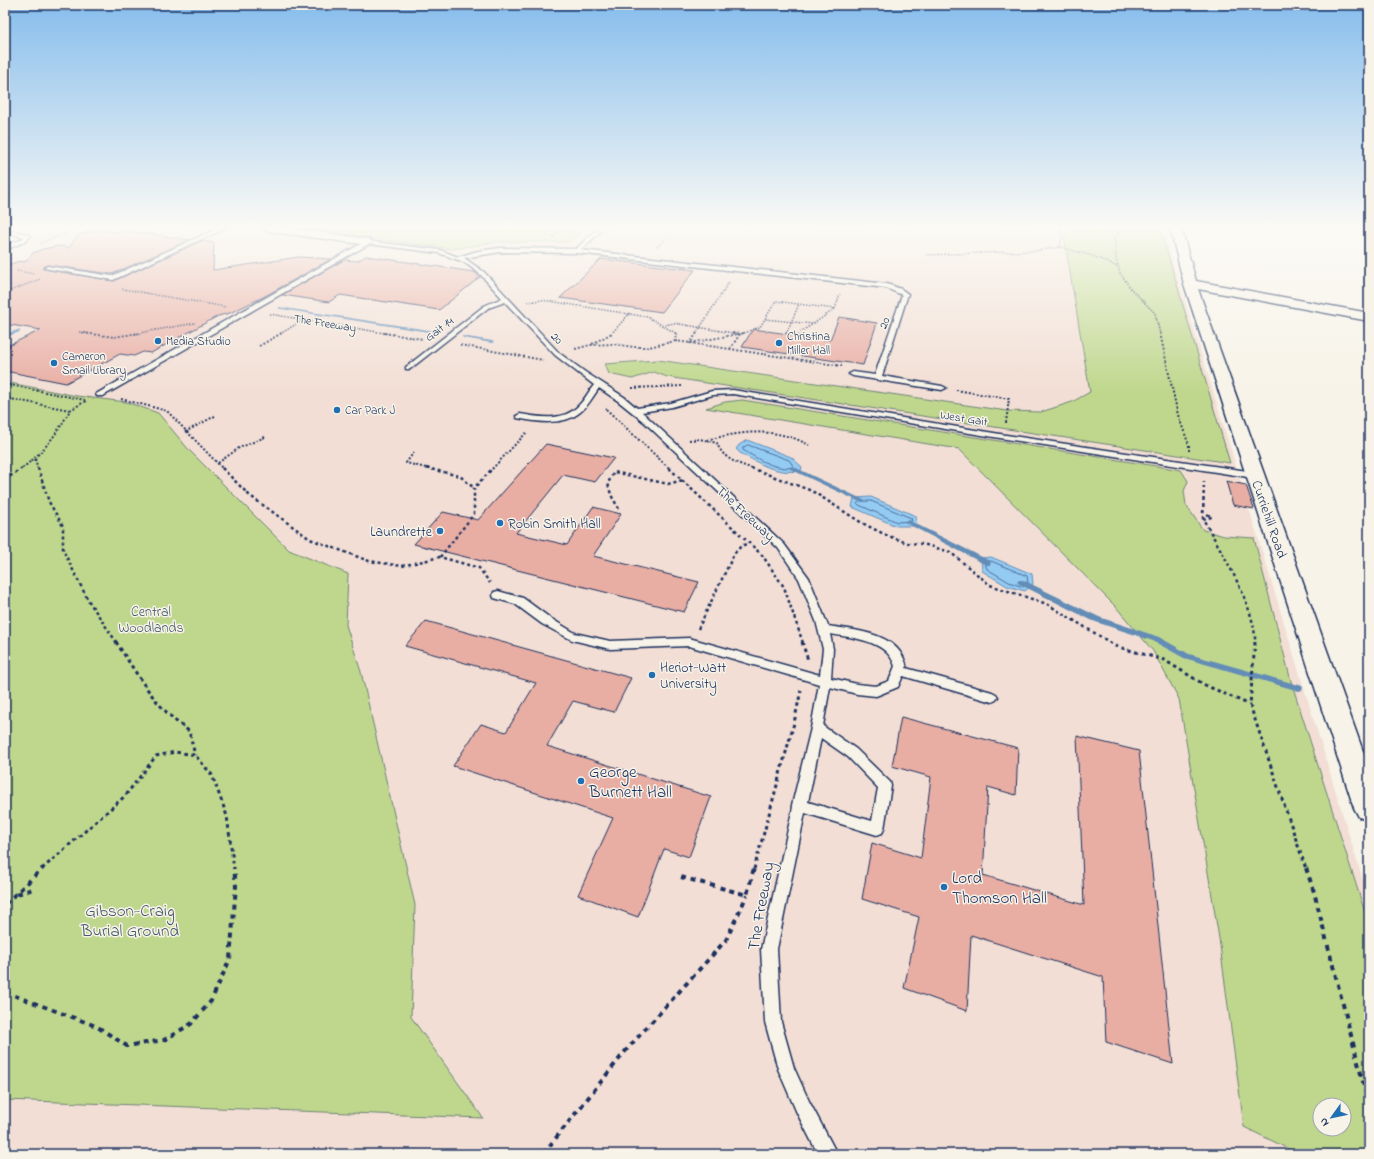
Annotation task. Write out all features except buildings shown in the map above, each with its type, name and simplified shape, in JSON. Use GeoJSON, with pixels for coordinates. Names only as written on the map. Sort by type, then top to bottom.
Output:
{"type":"FeatureCollection","features":[{"type":"Feature","properties":{"kind":"street"},"geometry":{"type":"LineString","coordinates":[[1190,284],[1369,317]]}},
{"type":"Feature","properties":{"kind":"street","name":"Curriehill Road"},"geometry":{"type":"LineString","coordinates":[[1190,284],[1369,808]]}},
{"type":"Feature","properties":{"kind":"lane"},"geometry":{"type":"LineString","coordinates":[[100,394],[296,282]]}},
{"type":"Feature","properties":{"kind":"lane","name":"20"},"geometry":{"type":"LineString","coordinates":[[490,282],[557,354],[598,385]]}},
{"type":"Feature","properties":{"kind":"lane","name":"20"},"geometry":{"type":"LineString","coordinates":[[853,282],[887,286],[899,290],[905,294],[879,375]]}},
{"type":"Feature","properties":{"kind":"lane","name":"Gait 14"},"geometry":{"type":"LineString","coordinates":[[408,368],[486,307],[506,299]]}},
{"type":"Feature","properties":{"kind":"lane"},"geometry":{"type":"LineString","coordinates":[[853,374],[879,375],[942,388]]}},
{"type":"Feature","properties":{"kind":"lane"},"geometry":{"type":"LineString","coordinates":[[520,416],[539,419],[566,416],[575,412],[598,385]]}},
{"type":"Feature","properties":{"kind":"lane","name":"The Freeway"},"geometry":{"type":"LineString","coordinates":[[598,385],[647,420],[781,546],[804,578],[814,601],[823,629],[828,649],[825,682],[817,728],[769,948],[773,1022],[786,1069],[803,1107],[828,1154]]}},
{"type":"Feature","properties":{"kind":"lane","name":"West Gait"},"geometry":{"type":"LineString","coordinates":[[636,411],[672,405],[712,393],[733,392],[1006,437],[1254,475]]}},
{"type":"Feature","properties":{"kind":"lane","name":"West Gait"},"geometry":{"type":"LineString","coordinates":[[647,420],[672,405]]}},
{"type":"Feature","properties":{"kind":"lane"},"geometry":{"type":"LineString","coordinates":[[498,595],[519,601],[546,621],[572,636],[610,645],[689,642],[825,682],[857,689],[876,691],[894,684],[901,666],[896,653],[886,644],[823,629]]}},
{"type":"Feature","properties":{"kind":"lane"},"geometry":{"type":"LineString","coordinates":[[899,671],[992,697]]}},
{"type":"Feature","properties":{"kind":"lane"},"geometry":{"type":"LineString","coordinates":[[799,805],[878,829],[885,786],[852,753],[817,728]]}},
{"type":"Feature","properties":{"kind":"path"},"geometry":{"type":"LineString","coordinates":[[5,293],[31,282]]}},
{"type":"Feature","properties":{"kind":"path"},"geometry":{"type":"LineString","coordinates":[[690,343],[729,282]]}},
{"type":"Feature","properties":{"kind":"path"},"geometry":{"type":"LineString","coordinates":[[1126,282],[1131,289],[1155,313],[1164,347],[1178,415],[1189,445],[1190,459],[1205,468],[1202,511],[1203,519],[1228,564],[1251,615],[1255,638],[1250,705],[1314,892],[1369,1104]]}},
{"type":"Feature","properties":{"kind":"path","name":"The Freeway"},"geometry":{"type":"LineString","coordinates":[[115,288],[545,361]]}},
{"type":"Feature","properties":{"kind":"path"},"geometry":{"type":"LineString","coordinates":[[526,302],[542,300],[648,317],[676,333],[675,341]]}},
{"type":"Feature","properties":{"kind":"path"},"geometry":{"type":"LineString","coordinates":[[690,343],[740,334],[760,327],[776,301],[834,309],[800,332]]}},
{"type":"Feature","properties":{"kind":"path"},"geometry":{"type":"LineString","coordinates":[[786,334],[798,304]]}},
{"type":"Feature","properties":{"kind":"path"},"geometry":{"type":"LineString","coordinates":[[540,359],[590,345],[606,338],[618,328],[630,313]]}},
{"type":"Feature","properties":{"kind":"path"},"geometry":{"type":"LineString","coordinates":[[259,346],[303,319]]}},
{"type":"Feature","properties":{"kind":"path"},"geometry":{"type":"LineString","coordinates":[[765,319],[813,324]]}},
{"type":"Feature","properties":{"kind":"path"},"geometry":{"type":"LineString","coordinates":[[79,332],[114,337],[197,323]]}},
{"type":"Feature","properties":{"kind":"path"},"geometry":{"type":"LineString","coordinates":[[664,325],[674,323],[740,334]]}},
{"type":"Feature","properties":{"kind":"path"},"geometry":{"type":"LineString","coordinates":[[730,349],[740,334]]}},
{"type":"Feature","properties":{"kind":"path"},"geometry":{"type":"LineString","coordinates":[[590,345],[613,344],[634,347],[675,341],[879,375]]}},
{"type":"Feature","properties":{"kind":"path"},"geometry":{"type":"LineString","coordinates":[[5,348],[14,343]]}},
{"type":"Feature","properties":{"kind":"path"},"geometry":{"type":"LineString","coordinates":[[5,384],[88,400]]}},
{"type":"Feature","properties":{"kind":"path"},"geometry":{"type":"LineString","coordinates":[[942,388],[1008,399],[1006,437]]}},
{"type":"Feature","properties":{"kind":"path"},"geometry":{"type":"LineString","coordinates":[[100,394],[167,412],[185,432],[249,495],[310,539],[369,561],[402,566],[440,557],[479,568],[498,595]]}},
{"type":"Feature","properties":{"kind":"path"},"geometry":{"type":"LineString","coordinates":[[5,398],[70,410],[60,431],[35,459],[5,480]]}},
{"type":"Feature","properties":{"kind":"path"},"geometry":{"type":"LineString","coordinates":[[185,432],[215,416]]}},
{"type":"Feature","properties":{"kind":"path"},"geometry":{"type":"LineString","coordinates":[[440,557],[474,514],[474,488],[539,419]]}},
{"type":"Feature","properties":{"kind":"path"},"geometry":{"type":"LineString","coordinates":[[704,440],[733,433],[772,432],[799,438],[809,445]]}},
{"type":"Feature","properties":{"kind":"path"},"geometry":{"type":"LineString","coordinates":[[218,463],[239,448],[265,437]]}},
{"type":"Feature","properties":{"kind":"path"},"geometry":{"type":"LineString","coordinates":[[672,443],[683,440],[704,440],[717,443],[720,451],[730,460],[812,491],[862,523],[886,535],[907,543],[923,544],[950,552],[990,585],[1047,604],[1115,646],[1164,660],[1205,686],[1250,705]]}},
{"type":"Feature","properties":{"kind":"path"},"geometry":{"type":"LineString","coordinates":[[414,452],[406,463],[460,476],[474,488]]}},
{"type":"Feature","properties":{"kind":"path"},"geometry":{"type":"LineString","coordinates":[[5,992],[96,1026],[127,1046],[164,1040],[191,1024],[210,1001],[230,959],[236,886],[227,816],[212,775],[195,755],[188,731],[174,721],[154,699],[88,600],[63,550],[63,526],[49,502],[35,459]]}},
{"type":"Feature","properties":{"kind":"path"},"geometry":{"type":"LineString","coordinates":[[619,509],[608,483],[614,472],[668,484],[683,480]]}},
{"type":"Feature","properties":{"kind":"path"},"geometry":{"type":"LineString","coordinates":[[1202,511],[1212,517],[1203,519]]}},
{"type":"Feature","properties":{"kind":"path"},"geometry":{"type":"LineString","coordinates":[[689,642],[692,641],[734,554],[741,546],[749,543]]}},
{"type":"Feature","properties":{"kind":"path"},"geometry":{"type":"LineString","coordinates":[[5,904],[59,853],[126,796],[156,756],[175,752],[195,755]]}},
{"type":"Feature","properties":{"kind":"path"},"geometry":{"type":"LineString","coordinates":[[16,895],[33,889]]}},
{"type":"Feature","properties":{"kind":"path"},"geometry":{"type":"LineString","coordinates":[[543,1154],[628,1048],[726,940],[747,895]]}},
{"type":"Feature","properties":{"kind":"shaded area","name":"Heriot-Watt University"},"geometry":{"type":"Polygon","coordinates":[[[5,282],[1180,282],[1369,900],[1369,1154],[5,1154],[5,282]]]}},
{"type":"Feature","properties":{"kind":"green space"},"geometry":{"type":"Polygon","coordinates":[[[1072,282],[1176,282],[1230,463],[667,377],[654,372],[632,379],[609,374],[605,364],[658,360],[1007,411],[1041,412],[1072,402],[1090,392],[1072,282]]]}},
{"type":"Feature","properties":{"kind":"green space","name":"Central Woodlands"},"geometry":{"type":"Polygon","coordinates":[[[5,382],[77,396],[126,402],[158,413],[189,450],[289,550],[348,574],[346,625],[361,672],[415,905],[411,1017],[483,1118],[5,1100],[5,382]]]}},
{"type":"Feature","properties":{"kind":"green space"},"geometry":{"type":"Polygon","coordinates":[[[742,400],[1181,470],[1188,481],[1184,491],[1186,505],[1203,530],[1224,536],[1254,538],[1291,681],[1369,925],[1369,1154],[1299,1154],[1244,1127],[1219,938],[1179,699],[1153,651],[1116,607],[959,449],[706,408],[725,402],[742,400]]]}},
{"type":"Feature","properties":{"kind":"water"},"geometry":{"type":"Polygon","coordinates":[[[747,440],[791,457],[802,467],[801,471],[792,472],[769,468],[740,453],[736,449],[747,440]]]}},
{"type":"Feature","properties":{"kind":"water"},"geometry":{"type":"Polygon","coordinates":[[[871,497],[916,516],[917,526],[896,526],[852,507],[854,498],[871,497]]]}},
{"type":"Feature","properties":{"kind":"water"},"geometry":{"type":"Polygon","coordinates":[[[991,557],[1032,574],[1033,584],[1025,591],[1007,586],[982,571],[981,558],[991,557]]]}},
{"type":"Feature","properties":{"kind":"waterway"},"geometry":{"type":"LineString","coordinates":[[281,308],[435,332]]}},
{"type":"Feature","properties":{"kind":"waterway"},"geometry":{"type":"LineString","coordinates":[[5,336],[18,331]]}},
{"type":"Feature","properties":{"kind":"waterway"},"geometry":{"type":"LineString","coordinates":[[464,337],[492,342]]}},
{"type":"Feature","properties":{"kind":"waterway"},"geometry":{"type":"LineString","coordinates":[[792,468],[862,501]]}},
{"type":"Feature","properties":{"kind":"waterway"},"geometry":{"type":"LineString","coordinates":[[908,522],[988,563]]}},
{"type":"Feature","properties":{"kind":"waterway"},"geometry":{"type":"LineString","coordinates":[[1021,582],[1096,619],[1156,639],[1187,656],[1299,688]]}},
{"type":"Feature","properties":{"kind":"place","name":"Media Studio"},"geometry":{"type":"Point","coordinates":[158,341]}},
{"type":"Feature","properties":{"kind":"place","name":"Christina Miller Hall"},"geometry":{"type":"Point","coordinates":[779,343]}},
{"type":"Feature","properties":{"kind":"place","name":"Cameron Smail Library"},"geometry":{"type":"Point","coordinates":[54,363]}},
{"type":"Feature","properties":{"kind":"place","name":"Car Park J"},"geometry":{"type":"Point","coordinates":[337,410]}},
{"type":"Feature","properties":{"kind":"place","name":"Robin Smith Hall"},"geometry":{"type":"Point","coordinates":[500,523]}},
{"type":"Feature","properties":{"kind":"place","name":"Laundrette"},"geometry":{"type":"Point","coordinates":[440,531]}},
{"type":"Feature","properties":{"kind":"place","name":"Heriot-Watt University"},"geometry":{"type":"Point","coordinates":[652,675]}},
{"type":"Feature","properties":{"kind":"place","name":"George Burnett Hall"},"geometry":{"type":"Point","coordinates":[581,781]}},
{"type":"Feature","properties":{"kind":"place","name":"Lord Thomson Hall"},"geometry":{"type":"Point","coordinates":[944,887]}},
{"type":"Feature","properties":{"kind":"park label","name":"Gibson-Craig Burial Ground"},"geometry":{"type":"Point","coordinates":[130,920]}}]}
